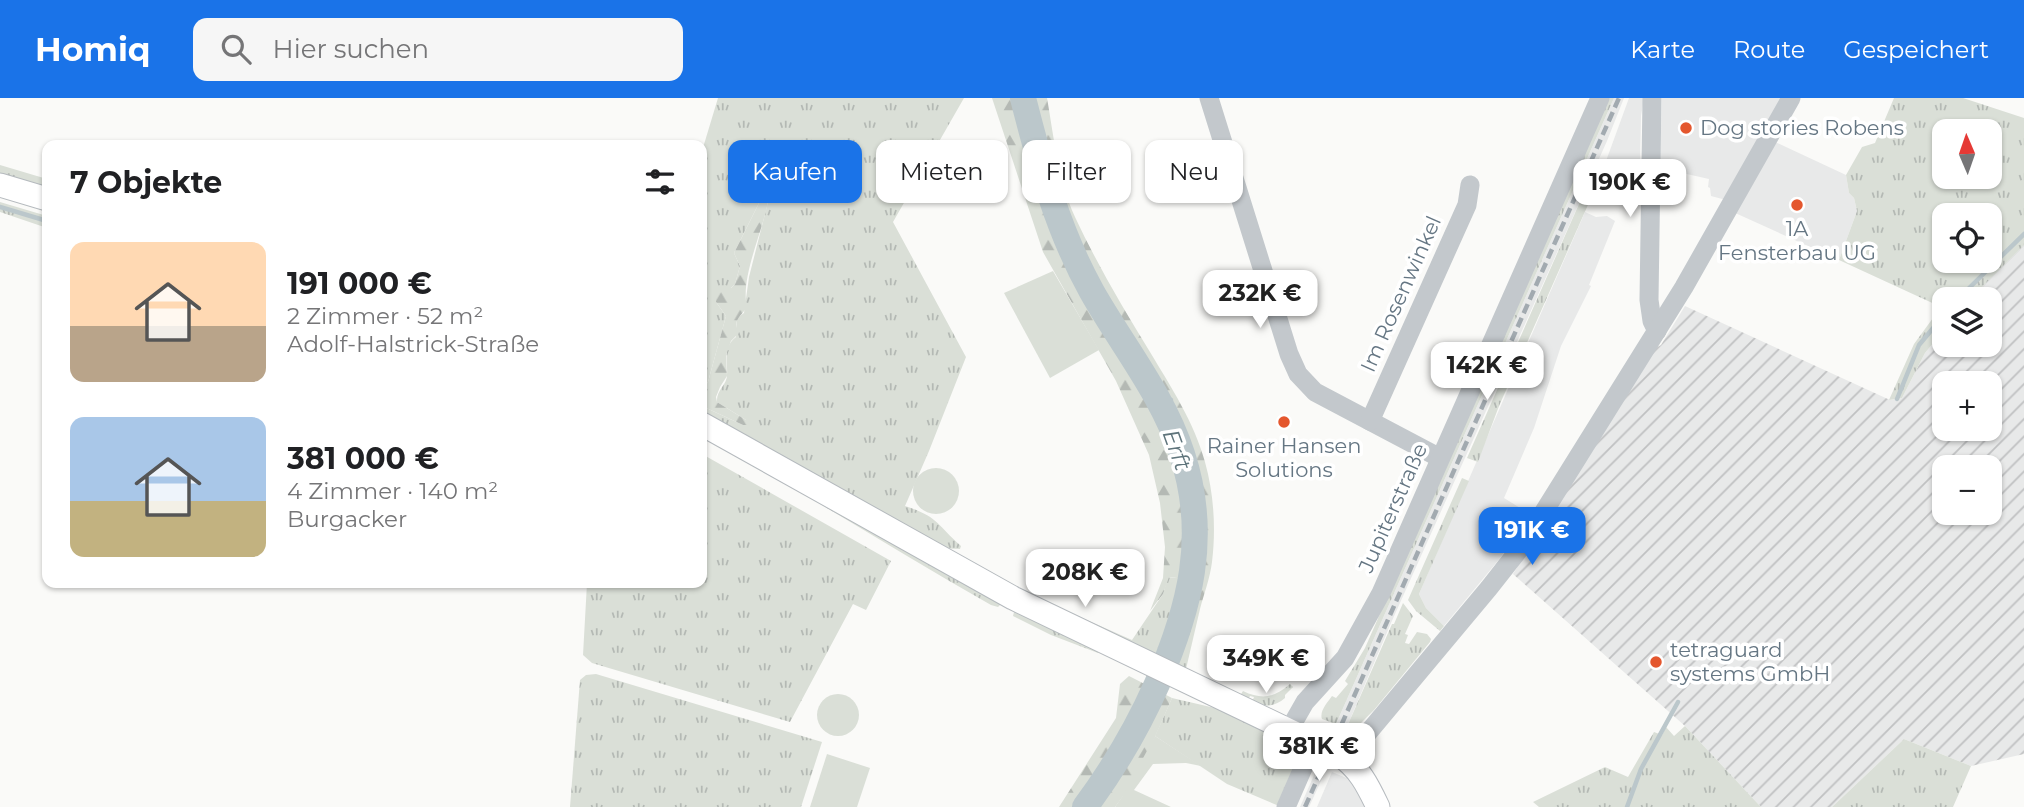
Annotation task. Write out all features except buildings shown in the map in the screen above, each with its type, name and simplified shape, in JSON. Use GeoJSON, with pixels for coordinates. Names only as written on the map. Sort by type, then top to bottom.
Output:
{"type":"FeatureCollection","features":[{"type":"Feature","properties":{"kind":"main road"},"geometry":{"type":"LineString","coordinates":[[0,185],[42,198]]}},
{"type":"Feature","properties":{"kind":"main road"},"geometry":{"type":"LineString","coordinates":[[707,427],[1013,598],[1346,759],[1362,776],[1378,807]]}},
{"type":"Feature","properties":{"kind":"street"},"geometry":{"type":"LineString","coordinates":[[1209,98],[1293,367],[1315,392],[1440,458]]}},
{"type":"Feature","properties":{"kind":"street","name":"Jupiterstraße"},"geometry":{"type":"LineString","coordinates":[[1289,730],[1301,708],[1345,658],[1381,593],[1600,98]]}},
{"type":"Feature","properties":{"kind":"street"},"geometry":{"type":"LineString","coordinates":[[1653,98],[1649,300],[1652,321],[1657,331]]}},
{"type":"Feature","properties":{"kind":"street"},"geometry":{"type":"LineString","coordinates":[[1346,759],[1525,542],[1684,287],[1790,98]]}},
{"type":"Feature","properties":{"kind":"street","name":"Im Rosenwinkel"},"geometry":{"type":"LineString","coordinates":[[1370,421],[1467,205],[1470,185]]}},
{"type":"Feature","properties":{"kind":"street"},"geometry":{"type":"LineString","coordinates":[[1286,807],[1314,743]]}},
{"type":"Feature","properties":{"kind":"shaded area"},"geometry":{"type":"Polygon","coordinates":[[[1614,98],[1624,98],[1607,141],[1346,729],[1336,724],[1614,98]]]}},
{"type":"Feature","properties":{"kind":"shaded area"},"geometry":{"type":"Polygon","coordinates":[[[1629,98],[1644,98],[1640,164],[1606,161],[1629,98]]]}},
{"type":"Feature","properties":{"kind":"shaded area"},"geometry":{"type":"Polygon","coordinates":[[[1662,98],[1785,98],[1726,200],[1711,196],[1709,179],[1660,168],[1662,98]]]}},
{"type":"Feature","properties":{"kind":"shaded area"},"geometry":{"type":"Polygon","coordinates":[[[1773,141],[1846,175],[1849,193],[1854,198],[1857,211],[1839,260],[1733,212],[1773,141]]]}},
{"type":"Feature","properties":{"kind":"shaded area"},"geometry":{"type":"Polygon","coordinates":[[[1585,212],[1596,217],[1607,216],[1615,221],[1589,285],[1591,286],[1561,346],[1534,428],[1504,498],[1530,514],[1501,557],[1444,626],[1426,608],[1419,594],[1585,212]]]}},
{"type":"Feature","properties":{"kind":"shaded area"},"geometry":{"type":"Polygon","coordinates":[[[2024,245],[2024,754],[1971,766],[1904,739],[1832,807],[1761,807],[1685,726],[1513,574],[1654,349],[1661,345],[1685,306],[1890,400],[1902,398],[1932,345],[1932,357],[2002,357],[2002,287],[1982,287],[1996,273],[2002,273],[2002,267],[2024,245]]]}},
{"type":"Feature","properties":{"kind":"shaded area"},"geometry":{"type":"Polygon","coordinates":[[[1318,766],[1326,770],[1309,807],[1300,807],[1318,766]]]}},
{"type":"Feature","properties":{"kind":"shaded area"},"geometry":{"type":"Polygon","coordinates":[[[1332,772],[1349,779],[1366,807],[1317,807],[1332,772]]]}},
{"type":"Feature","properties":{"kind":"green space"},"geometry":{"type":"Polygon","coordinates":[[[718,98],[964,98],[940,140],[876,140],[876,203],[904,203],[893,222],[966,357],[905,506],[931,518],[961,546],[960,549],[935,548],[707,418],[707,408],[743,425],[746,420],[717,402],[717,398],[727,379],[727,350],[736,337],[737,318],[744,313],[749,277],[768,203],[862,203],[862,140],[728,140],[728,203],[759,203],[734,253],[740,266],[735,284],[716,302],[726,316],[707,383],[707,140],[718,98]]]}},
{"type":"Feature","properties":{"kind":"green space"},"geometry":{"type":"Polygon","coordinates":[[[992,98],[1047,98],[1054,140],[1022,140],[1022,189],[992,98]]]}},
{"type":"Feature","properties":{"kind":"green space"},"geometry":{"type":"Polygon","coordinates":[[[1607,98],[1614,98],[1336,724],[1322,719],[1324,707],[1332,696],[1336,698],[1348,684],[1345,681],[1365,648],[1607,98]]]}},
{"type":"Feature","properties":{"kind":"green space"},"geometry":{"type":"Polygon","coordinates":[[[1894,98],[1963,98],[2024,118],[2024,245],[2002,267],[2002,203],[1932,203],[1932,273],[1996,273],[1982,287],[1932,287],[1932,303],[1839,260],[1857,211],[1854,198],[1849,193],[1846,175],[1862,147],[1875,143],[1894,98]]]}},
{"type":"Feature","properties":{"kind":"green space"},"geometry":{"type":"Polygon","coordinates":[[[0,165],[42,178],[42,190],[0,177],[0,165]]]}},
{"type":"Feature","properties":{"kind":"green space"},"geometry":{"type":"Polygon","coordinates":[[[1586,188],[1595,189],[1499,406],[1478,462],[1467,458],[1586,188]]]}},
{"type":"Feature","properties":{"kind":"green space"},"geometry":{"type":"Polygon","coordinates":[[[0,202],[42,215],[42,226],[0,212],[0,202]]]}},
{"type":"Feature","properties":{"kind":"green space"},"geometry":{"type":"Polygon","coordinates":[[[759,203],[768,203],[749,268],[747,307],[738,318],[739,333],[731,341],[726,355],[727,376],[716,397],[717,402],[750,425],[743,425],[707,408],[707,383],[726,316],[716,302],[716,290],[721,286],[731,288],[735,284],[740,266],[734,253],[759,203]]]}},
{"type":"Feature","properties":{"kind":"green space"},"geometry":{"type":"Polygon","coordinates":[[[1027,203],[1069,203],[1092,252],[1195,433],[1208,474],[1214,524],[1211,568],[1200,609],[1190,609],[1185,579],[1169,577],[1163,594],[1150,611],[1163,578],[1165,547],[1160,503],[1149,455],[1116,381],[1043,252],[1027,203]]]}},
{"type":"Feature","properties":{"kind":"green space"},"geometry":{"type":"Polygon","coordinates":[[[1053,271],[1099,350],[1050,378],[1004,293],[1053,271]]]}},
{"type":"Feature","properties":{"kind":"green space"},"geometry":{"type":"Polygon","coordinates":[[[1932,319],[1932,345],[1902,398],[1889,400],[1914,344],[1932,319]]]}},
{"type":"Feature","properties":{"kind":"green space"},"geometry":{"type":"Polygon","coordinates":[[[707,436],[1003,602],[998,607],[991,605],[707,440],[707,436]]]}},
{"type":"Feature","properties":{"kind":"green space"},"geometry":{"type":"Polygon","coordinates":[[[707,457],[891,561],[866,610],[853,604],[790,722],[592,663],[583,655],[587,588],[707,588],[707,457]]]}},
{"type":"Feature","properties":{"kind":"green space"},"geometry":{"type":"Polygon","coordinates":[[[936,468],[952,475],[959,491],[952,507],[936,514],[920,507],[913,491],[920,475],[936,468]]]}},
{"type":"Feature","properties":{"kind":"green space"},"geometry":{"type":"Polygon","coordinates":[[[1462,478],[1469,481],[1419,594],[1426,608],[1444,626],[1440,631],[1416,611],[1408,600],[1462,478]]]}},
{"type":"Feature","properties":{"kind":"green space"},"geometry":{"type":"Polygon","coordinates":[[[1168,577],[1185,579],[1174,629],[1161,658],[1062,609],[1132,640],[1163,594],[1168,577]]]}},
{"type":"Feature","properties":{"kind":"green space"},"geometry":{"type":"Polygon","coordinates":[[[1403,603],[1413,616],[1405,634],[1408,635],[1405,643],[1409,644],[1417,632],[1427,634],[1430,642],[1374,710],[1352,732],[1346,729],[1403,603]]]}},
{"type":"Feature","properties":{"kind":"green space"},"geometry":{"type":"Polygon","coordinates":[[[1190,609],[1200,609],[1186,669],[1173,663],[1190,609]]]}},
{"type":"Feature","properties":{"kind":"green space"},"geometry":{"type":"Polygon","coordinates":[[[1018,611],[1098,650],[1098,653],[1051,635],[1013,616],[1014,612],[1018,611]]]}},
{"type":"Feature","properties":{"kind":"green space"},"geometry":{"type":"Polygon","coordinates":[[[596,674],[822,742],[801,807],[570,807],[580,680],[586,675],[596,674]]]}},
{"type":"Feature","properties":{"kind":"green space"},"geometry":{"type":"Polygon","coordinates":[[[1129,676],[1172,698],[1140,768],[1115,807],[1059,807],[1116,718],[1120,684],[1129,676]]]}},
{"type":"Feature","properties":{"kind":"green space"},"geometry":{"type":"Polygon","coordinates":[[[1290,684],[1293,687],[1285,698],[1273,705],[1257,704],[1252,702],[1254,697],[1250,696],[1248,700],[1239,697],[1243,691],[1256,696],[1273,695],[1290,684]]]}},
{"type":"Feature","properties":{"kind":"green space"},"geometry":{"type":"Polygon","coordinates":[[[838,694],[853,700],[859,715],[853,730],[838,736],[823,730],[817,715],[823,700],[838,694]]]}},
{"type":"Feature","properties":{"kind":"green space"},"geometry":{"type":"Polygon","coordinates":[[[1172,698],[1215,708],[1295,746],[1301,756],[1279,806],[1227,784],[1155,736],[1172,698]]]}},
{"type":"Feature","properties":{"kind":"green space"},"geometry":{"type":"Polygon","coordinates":[[[1685,726],[1761,807],[1539,807],[1533,802],[1605,767],[1628,777],[1654,732],[1662,735],[1666,727],[1674,736],[1685,726]]]}},
{"type":"Feature","properties":{"kind":"green space"},"geometry":{"type":"Polygon","coordinates":[[[1155,736],[1201,766],[1186,763],[1153,764],[1134,790],[1171,807],[1115,807],[1122,797],[1155,736]]]}},
{"type":"Feature","properties":{"kind":"green space"},"geometry":{"type":"Polygon","coordinates":[[[1904,739],[1971,766],[1953,807],[1832,807],[1904,739]]]}},
{"type":"Feature","properties":{"kind":"green space"},"geometry":{"type":"Polygon","coordinates":[[[827,754],[870,768],[857,807],[810,807],[827,754]]]}},
{"type":"Feature","properties":{"kind":"waterway","name":"Erft"},"geometry":{"type":"LineString","coordinates":[[1023,98],[1043,173],[1069,245],[1092,292],[1141,371],[1174,432],[1190,484],[1194,514],[1192,571],[1187,599],[1169,656],[1133,732],[1085,807]]}},
{"type":"Feature","properties":{"kind":"waterway"},"geometry":{"type":"LineString","coordinates":[[0,207],[42,220]]}},
{"type":"Feature","properties":{"kind":"waterway"},"geometry":{"type":"LineString","coordinates":[[1970,287],[2024,234]]}},
{"type":"Feature","properties":{"kind":"waterway"},"geometry":{"type":"LineString","coordinates":[[1897,399],[1919,345],[1932,329]]}},
{"type":"Feature","properties":{"kind":"waterway"},"geometry":{"type":"LineString","coordinates":[[1154,395],[1171,400]]}},
{"type":"Feature","properties":{"kind":"waterway"},"geometry":{"type":"LineString","coordinates":[[1627,807],[1641,769],[1678,702]]}},
{"type":"Feature","properties":{"kind":"railway"},"geometry":{"type":"LineString","coordinates":[[1305,807],[1619,98]]}},
{"type":"Feature","properties":{"kind":"place","name":"Dog stories Robens"},"geometry":{"type":"Point","coordinates":[1686,128]}},
{"type":"Feature","properties":{"kind":"place","name":"1A Fensterbau UG"},"geometry":{"type":"Point","coordinates":[1797,205]}},
{"type":"Feature","properties":{"kind":"place","name":"Rainer Hansen Solutions"},"geometry":{"type":"Point","coordinates":[1284,422]}},
{"type":"Feature","properties":{"kind":"place","name":"tetraguard systems GmbH"},"geometry":{"type":"Point","coordinates":[1656,662]}}]}
